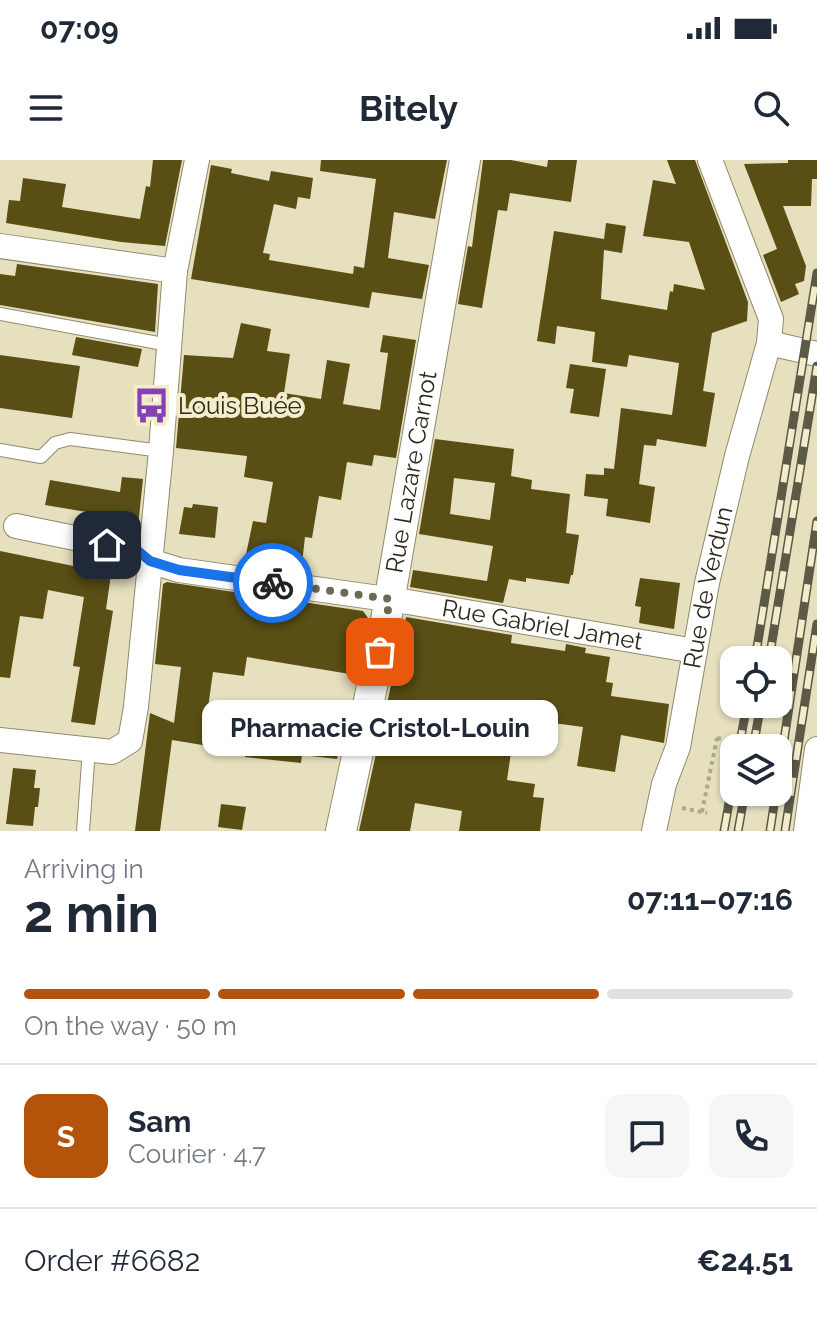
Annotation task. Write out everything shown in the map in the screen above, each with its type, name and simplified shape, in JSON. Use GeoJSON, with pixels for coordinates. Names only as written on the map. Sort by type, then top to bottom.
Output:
{"type":"FeatureCollection","features":[{"type":"Feature","properties":{"kind":"street"},"geometry":{"type":"LineString","coordinates":[[0,740],[112,752],[130,741],[161,451],[175,271],[197,160]]}},
{"type":"Feature","properties":{"kind":"street","name":"Rue Lazare Carnot"},"geometry":{"type":"LineString","coordinates":[[341,831],[390,599],[465,160]]}},
{"type":"Feature","properties":{"kind":"street"},"geometry":{"type":"LineString","coordinates":[[710,160],[771,319],[769,343],[817,354]]}},
{"type":"Feature","properties":{"kind":"street"},"geometry":{"type":"LineString","coordinates":[[0,246],[175,271]]}},
{"type":"Feature","properties":{"kind":"street","name":"Rue de Verdun"},"geometry":{"type":"LineString","coordinates":[[654,831],[664,784],[678,747],[707,583],[737,456],[769,343]]}},
{"type":"Feature","properties":{"kind":"street","name":"Rue Gabriel Jamet"},"geometry":{"type":"LineString","coordinates":[[16,526],[138,551],[150,561],[179,570],[390,599],[695,651]]}},
{"type":"Feature","properties":{"kind":"street"},"geometry":{"type":"LineString","coordinates":[[810,823],[817,749]]}},
{"type":"Feature","properties":{"kind":"lane"},"geometry":{"type":"LineString","coordinates":[[0,314],[169,345]]}},
{"type":"Feature","properties":{"kind":"lane"},"geometry":{"type":"LineString","coordinates":[[0,450],[41,457],[55,443],[70,439],[161,451]]}},
{"type":"Feature","properties":{"kind":"lane"},"geometry":{"type":"LineString","coordinates":[[83,831],[89,749]]}},
{"type":"Feature","properties":{"kind":"path"},"geometry":{"type":"LineString","coordinates":[[702,812],[717,738],[720,739]]}},
{"type":"Feature","properties":{"kind":"building"},"geometry":{"type":"Polygon","coordinates":[[[153,160],[182,160],[165,246],[6,223],[9,200],[20,201],[23,178],[66,184],[62,207],[140,219],[146,186],[150,187],[153,160]]]}},
{"type":"Feature","properties":{"kind":"building"},"geometry":{"type":"Polygon","coordinates":[[[321,160],[447,160],[435,219],[394,212],[388,258],[429,265],[422,299],[372,292],[369,308],[191,279],[211,165],[269,181],[271,171],[313,178],[310,199],[298,197],[296,209],[274,204],[263,253],[270,254],[269,260],[353,274],[354,266],[364,268],[376,179],[320,171],[321,160]]]}},
{"type":"Feature","properties":{"kind":"building"},"geometry":{"type":"Polygon","coordinates":[[[483,160],[511,160],[547,167],[548,160],[577,160],[571,202],[510,193],[507,211],[498,210],[482,308],[458,304],[468,246],[472,247],[483,160]]]}},
{"type":"Feature","properties":{"kind":"building"},"geometry":{"type":"Polygon","coordinates":[[[667,160],[695,160],[748,302],[747,321],[712,333],[703,391],[715,393],[706,447],[657,439],[656,446],[644,445],[639,484],[655,487],[650,523],[606,516],[608,499],[584,496],[586,474],[604,475],[604,468],[614,469],[621,408],[672,415],[679,363],[629,355],[627,367],[592,362],[595,332],[557,326],[555,344],[537,341],[554,231],[604,239],[606,223],[626,226],[622,253],[604,250],[601,299],[667,310],[674,284],[705,290],[689,242],[643,236],[653,180],[676,184],[667,160]]]}},
{"type":"Feature","properties":{"kind":"building"},"geometry":{"type":"Polygon","coordinates":[[[788,160],[817,160],[817,179],[812,179],[811,206],[783,206],[806,266],[804,281],[795,284],[799,294],[781,302],[763,255],[777,249],[744,164],[788,163],[788,160]]]}},
{"type":"Feature","properties":{"kind":"building"},"geometry":{"type":"Polygon","coordinates":[[[17,264],[158,284],[155,332],[0,305],[0,274],[15,276],[17,264]]]}},
{"type":"Feature","properties":{"kind":"building"},"geometry":{"type":"Polygon","coordinates":[[[241,323],[271,329],[267,351],[290,354],[284,393],[321,399],[327,360],[350,364],[343,404],[380,410],[388,353],[380,352],[383,335],[416,340],[396,458],[374,455],[372,466],[347,462],[341,500],[319,496],[312,538],[305,537],[301,572],[244,564],[253,521],[266,523],[273,482],[244,477],[247,456],[176,448],[184,355],[233,358],[241,323]]]}},
{"type":"Feature","properties":{"kind":"building"},"geometry":{"type":"Polygon","coordinates":[[[76,337],[142,349],[138,367],[72,355],[76,337]]]}},
{"type":"Feature","properties":{"kind":"building"},"geometry":{"type":"Polygon","coordinates":[[[0,355],[80,366],[72,418],[0,408],[0,355]]]}},
{"type":"Feature","properties":{"kind":"building"},"geometry":{"type":"Polygon","coordinates":[[[570,364],[606,369],[599,417],[570,413],[574,389],[566,388],[570,364]]]}},
{"type":"Feature","properties":{"kind":"building"},"geometry":{"type":"Polygon","coordinates":[[[435,439],[514,449],[511,476],[532,480],[531,489],[570,494],[566,533],[579,535],[569,584],[526,578],[526,582],[509,579],[503,603],[410,587],[413,570],[487,581],[493,546],[419,534],[435,439]],[[454,478],[450,514],[490,520],[495,483],[454,478]]]}},
{"type":"Feature","properties":{"kind":"building"},"geometry":{"type":"Polygon","coordinates":[[[122,477],[143,479],[137,536],[86,525],[104,521],[105,516],[122,518],[45,505],[50,480],[120,492],[122,477]]]}},
{"type":"Feature","properties":{"kind":"building"},"geometry":{"type":"Polygon","coordinates":[[[193,504],[218,507],[215,538],[179,534],[184,507],[192,508],[193,504]]]}},
{"type":"Feature","properties":{"kind":"building"},"geometry":{"type":"Polygon","coordinates":[[[0,551],[93,570],[96,558],[113,561],[106,609],[113,611],[95,725],[71,722],[80,667],[73,666],[84,597],[48,590],[43,619],[20,616],[10,678],[0,677],[0,551]]]}},
{"type":"Feature","properties":{"kind":"building"},"geometry":{"type":"Polygon","coordinates":[[[640,578],[680,583],[674,629],[639,623],[641,607],[635,606],[640,578]]]}},
{"type":"Feature","properties":{"kind":"building"},"geometry":{"type":"Polygon","coordinates":[[[167,582],[363,611],[368,618],[356,675],[247,657],[244,676],[213,672],[207,715],[238,719],[238,726],[341,739],[337,759],[302,755],[301,763],[245,757],[245,752],[172,740],[160,831],[135,831],[150,713],[174,723],[181,667],[155,664],[163,584],[167,582]]]}},
{"type":"Feature","properties":{"kind":"building"},"geometry":{"type":"Polygon","coordinates":[[[406,617],[512,635],[511,643],[565,651],[566,644],[586,648],[585,653],[610,657],[606,682],[613,683],[611,696],[669,704],[664,743],[621,735],[615,772],[577,766],[583,727],[516,718],[507,780],[535,784],[533,797],[544,798],[540,831],[459,831],[462,811],[415,803],[410,831],[359,831],[406,617]]]}},
{"type":"Feature","properties":{"kind":"building"},"geometry":{"type":"Polygon","coordinates":[[[13,768],[36,770],[34,788],[40,788],[33,826],[6,824],[13,768]]]}},
{"type":"Feature","properties":{"kind":"building"},"geometry":{"type":"Polygon","coordinates":[[[221,804],[246,807],[242,830],[218,827],[221,804]]]}},
{"type":"Feature","properties":{"kind":"railway"},"geometry":{"type":"LineString","coordinates":[[757,646],[817,273]]}},
{"type":"Feature","properties":{"kind":"railway"},"geometry":{"type":"LineString","coordinates":[[771,646],[817,366]]}},
{"type":"Feature","properties":{"kind":"railway"},"geometry":{"type":"LineString","coordinates":[[785,734],[817,521]]}},
{"type":"Feature","properties":{"kind":"railway"},"geometry":{"type":"LineString","coordinates":[[785,831],[817,624]]}},
{"type":"Feature","properties":{"kind":"railway"},"geometry":{"type":"LineString","coordinates":[[742,734],[744,718]]}},
{"type":"Feature","properties":{"kind":"railway"},"geometry":{"type":"LineString","coordinates":[[756,734],[758,718]]}},
{"type":"Feature","properties":{"kind":"railway"},"geometry":{"type":"LineString","coordinates":[[724,831],[728,806]]}},
{"type":"Feature","properties":{"kind":"railway"},"geometry":{"type":"LineString","coordinates":[[738,831],[742,806]]}},
{"type":"Feature","properties":{"kind":"railway"},"geometry":{"type":"LineString","coordinates":[[770,831],[774,806]]}},
{"type":"Feature","properties":{"kind":"way so far"},"geometry":{"type":"LineString","coordinates":[[273,583],[390,599],[380,652]]}},
{"type":"Feature","properties":{"kind":"place","name":"Louis Buée"},"geometry":{"type":"Point","coordinates":[152,406]}},
{"type":"Feature","properties":{"kind":"place","name":"Pharmacie Cristol-Louin"},"geometry":{"type":"Point","coordinates":[380,652]}},
{"type":"Feature","properties":{"kind":"route"},"geometry":{"type":"LineString","coordinates":[[107,545],[138,551],[150,561],[179,570],[273,583]]}}]}
